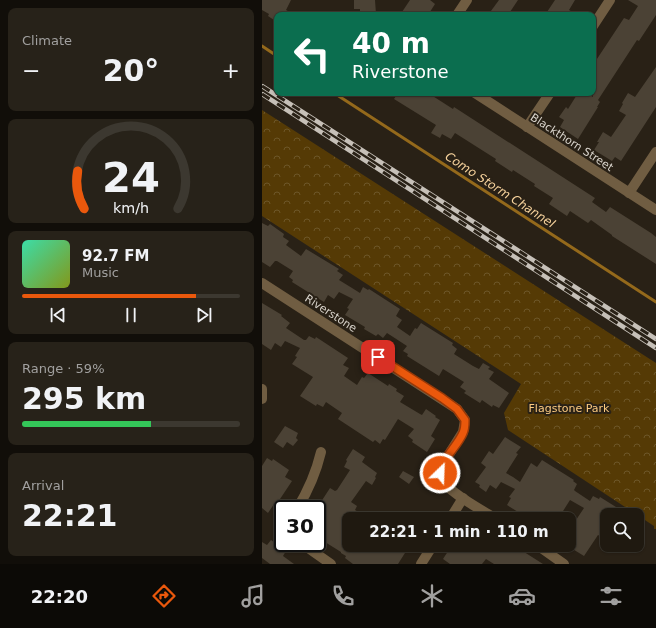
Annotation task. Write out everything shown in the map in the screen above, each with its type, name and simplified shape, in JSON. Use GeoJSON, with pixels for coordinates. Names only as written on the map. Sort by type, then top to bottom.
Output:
{"type":"FeatureCollection","features":[{"type":"Feature","properties":{"kind":"street"},"geometry":{"type":"LineString","coordinates":[[460,12],[467,0]]}},
{"type":"Feature","properties":{"kind":"street"},"geometry":{"type":"LineString","coordinates":[[596,21],[610,0]]}},
{"type":"Feature","properties":{"kind":"street","name":"Blackthorn Street"},"geometry":{"type":"LineString","coordinates":[[479,96],[656,210]]}},
{"type":"Feature","properties":{"kind":"street"},"geometry":{"type":"LineString","coordinates":[[527,128],[548,96]]}},
{"type":"Feature","properties":{"kind":"street"},"geometry":{"type":"LineString","coordinates":[[629,193],[656,152]]}},
{"type":"Feature","properties":{"kind":"street","name":"Riverstone"},"geometry":{"type":"LineString","coordinates":[[262,283],[442,398],[462,414],[465,420],[463,432],[444,462],[440,473],[448,488],[463,498]]}},
{"type":"Feature","properties":{"kind":"street"},"geometry":{"type":"LineString","coordinates":[[262,389],[262,399]]}},
{"type":"Feature","properties":{"kind":"street"},"geometry":{"type":"LineString","coordinates":[[302,500],[317,469],[321,452]]}},
{"type":"Feature","properties":{"kind":"street"},"geometry":{"type":"LineString","coordinates":[[454,512],[463,498],[485,512]]}},
{"type":"Feature","properties":{"kind":"street"},"geometry":{"type":"LineString","coordinates":[[314,552],[331,564]]}},
{"type":"Feature","properties":{"kind":"street"},"geometry":{"type":"LineString","coordinates":[[421,564],[429,552]]}},
{"type":"Feature","properties":{"kind":"street"},"geometry":{"type":"LineString","coordinates":[[547,552],[564,564]]}},
{"type":"Feature","properties":{"kind":"green space","name":"Flagstone Park"},"geometry":{"type":"Polygon","coordinates":[[[262,110],[656,363],[656,529],[654,529],[654,526],[644,519],[644,508],[627,508],[508,430],[504,413],[521,384],[262,216],[262,110]]]}},
{"type":"Feature","properties":{"kind":"building"},"geometry":{"type":"Polygon","coordinates":[[[262,0],[291,0],[286,10],[290,12],[274,12],[274,20],[268,16],[269,14],[262,10],[262,0]]]}},
{"type":"Feature","properties":{"kind":"building"},"geometry":{"type":"Polygon","coordinates":[[[354,0],[375,0],[376,12],[360,12],[360,9],[354,9],[354,0]]]}},
{"type":"Feature","properties":{"kind":"building"},"geometry":{"type":"Polygon","coordinates":[[[410,0],[430,0],[435,4],[430,12],[402,12],[410,0]]]}},
{"type":"Feature","properties":{"kind":"building"},"geometry":{"type":"Polygon","coordinates":[[[499,0],[518,0],[510,12],[490,12],[499,0]]]}},
{"type":"Feature","properties":{"kind":"building"},"geometry":{"type":"Polygon","coordinates":[[[555,0],[575,0],[569,10],[573,12],[547,12],[555,0]]]}},
{"type":"Feature","properties":{"kind":"building"},"geometry":{"type":"Polygon","coordinates":[[[628,0],[656,0],[656,15],[639,41],[637,40],[598,100],[600,102],[598,107],[578,139],[560,127],[564,120],[559,117],[566,107],[568,109],[576,96],[596,96],[596,60],[624,18],[629,20],[638,6],[628,0]]]}},
{"type":"Feature","properties":{"kind":"building"},"geometry":{"type":"Polygon","coordinates":[[[656,67],[656,107],[621,161],[615,157],[612,161],[594,150],[599,142],[597,142],[603,132],[611,137],[626,115],[619,111],[628,93],[635,97],[656,67]]]}},
{"type":"Feature","properties":{"kind":"building"},"geometry":{"type":"Polygon","coordinates":[[[396,96],[433,96],[453,109],[454,107],[595,198],[592,202],[606,212],[610,207],[651,233],[656,237],[656,264],[612,236],[591,220],[588,223],[570,211],[567,216],[549,204],[553,198],[534,186],[535,184],[513,170],[512,172],[495,161],[496,159],[455,133],[451,139],[442,134],[440,138],[431,133],[436,125],[394,99],[396,96]]]}},
{"type":"Feature","properties":{"kind":"building"},"geometry":{"type":"Polygon","coordinates":[[[262,223],[268,226],[270,224],[284,234],[283,237],[289,241],[286,245],[301,256],[306,249],[339,269],[337,271],[343,275],[339,280],[360,293],[363,287],[368,290],[369,289],[400,309],[396,316],[402,320],[397,327],[410,336],[415,328],[417,329],[421,323],[453,343],[452,345],[457,349],[454,354],[479,369],[483,363],[490,367],[488,369],[494,372],[489,379],[509,393],[499,408],[493,405],[492,407],[482,400],[480,403],[464,393],[466,391],[460,387],[464,382],[443,369],[439,376],[407,356],[408,354],[403,351],[407,346],[387,333],[383,338],[378,334],[376,336],[364,329],[365,327],[345,315],[349,309],[347,308],[353,299],[339,292],[334,299],[328,295],[324,302],[292,282],[293,280],[289,277],[293,271],[277,261],[275,261],[270,267],[262,262],[262,223]]]}},
{"type":"Feature","properties":{"kind":"building"},"geometry":{"type":"Polygon","coordinates":[[[262,303],[282,315],[281,316],[290,323],[286,328],[304,340],[306,340],[309,336],[315,339],[316,337],[348,358],[343,365],[349,368],[344,376],[357,385],[362,377],[364,378],[368,373],[388,386],[389,384],[397,389],[396,391],[404,396],[400,402],[422,415],[426,409],[436,416],[435,417],[440,420],[431,436],[435,439],[427,452],[412,442],[413,440],[408,436],[414,429],[398,419],[385,440],[383,439],[380,444],[375,440],[373,442],[338,419],[342,413],[326,402],[323,407],[317,404],[316,406],[300,396],[313,377],[292,364],[297,357],[295,356],[300,348],[285,341],[281,347],[275,343],[271,350],[262,344],[262,303]]]}},
{"type":"Feature","properties":{"kind":"building"},"geometry":{"type":"Polygon","coordinates":[[[285,426],[298,433],[296,438],[298,440],[293,446],[287,442],[283,448],[274,442],[285,426]]]}},
{"type":"Feature","properties":{"kind":"building"},"geometry":{"type":"Polygon","coordinates":[[[505,437],[521,447],[516,453],[518,454],[506,473],[520,482],[531,463],[537,467],[542,460],[574,480],[573,481],[577,484],[574,490],[590,501],[593,496],[599,499],[600,497],[616,507],[600,508],[600,536],[598,535],[584,556],[576,551],[576,520],[584,508],[570,500],[562,512],[518,512],[507,505],[511,498],[509,497],[515,489],[501,482],[496,489],[490,485],[486,492],[479,487],[480,485],[475,482],[486,467],[481,463],[489,451],[493,454],[505,437]]]}},
{"type":"Feature","properties":{"kind":"building"},"geometry":{"type":"Polygon","coordinates":[[[353,449],[365,457],[362,462],[377,473],[372,485],[366,481],[351,502],[357,506],[355,510],[358,512],[342,512],[342,552],[406,552],[398,564],[353,564],[345,558],[346,556],[341,552],[326,543],[326,500],[322,500],[330,488],[335,491],[337,490],[350,470],[344,467],[347,461],[346,460],[353,449]]]}},
{"type":"Feature","properties":{"kind":"building"},"geometry":{"type":"Polygon","coordinates":[[[267,458],[272,461],[273,459],[289,470],[285,477],[292,481],[279,500],[274,500],[274,504],[268,513],[262,508],[262,466],[267,458]]]}},
{"type":"Feature","properties":{"kind":"building"},"geometry":{"type":"Polygon","coordinates":[[[403,471],[414,477],[409,484],[399,477],[403,471]]]}},
{"type":"Feature","properties":{"kind":"building"},"geometry":{"type":"Polygon","coordinates":[[[271,540],[274,542],[274,552],[285,552],[283,556],[294,564],[270,564],[262,558],[262,542],[267,545],[271,540]]]}},
{"type":"Feature","properties":{"kind":"building"},"geometry":{"type":"Polygon","coordinates":[[[448,552],[524,552],[543,564],[494,564],[486,559],[482,564],[450,564],[443,559],[448,552]]]}},
{"type":"Feature","properties":{"kind":"waterway","name":"Como Storm Channel"},"geometry":{"type":"LineString","coordinates":[[262,46],[274,54]]}},
{"type":"Feature","properties":{"kind":"waterway","name":"Como Storm Channel"},"geometry":{"type":"LineString","coordinates":[[339,96],[656,302]]}},
{"type":"Feature","properties":{"kind":"railway"},"geometry":{"type":"LineString","coordinates":[[262,86],[274,94]]}},
{"type":"Feature","properties":{"kind":"railway"},"geometry":{"type":"LineString","coordinates":[[262,94],[656,348]]}},
{"type":"Feature","properties":{"kind":"railway"},"geometry":{"type":"LineString","coordinates":[[278,96],[656,339]]}},
{"type":"Feature","properties":{"kind":"route"},"geometry":{"type":"LineString","coordinates":[[378,357],[442,398],[462,414],[465,420],[463,432],[446,458],[441,467],[440,473]]}}]}
